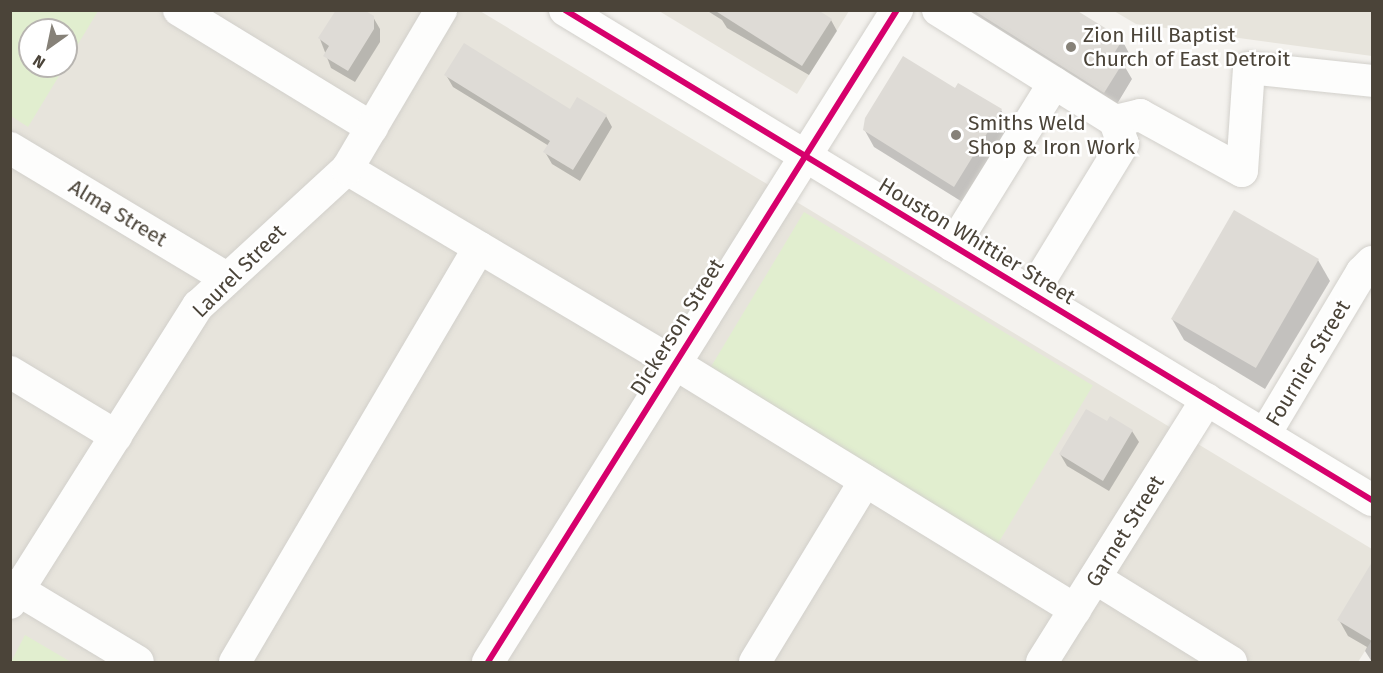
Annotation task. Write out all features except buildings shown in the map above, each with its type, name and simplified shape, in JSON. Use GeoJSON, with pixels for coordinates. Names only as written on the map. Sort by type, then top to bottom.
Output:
{"type":"FeatureCollection","features":[{"type":"Feature","properties":{"kind":"street"},"geometry":{"type":"LineString","coordinates":[[179,10],[372,128]]}},
{"type":"Feature","properties":{"kind":"street","name":"Laurel Street"},"geometry":{"type":"LineString","coordinates":[[13,593],[198,306],[226,278],[347,170],[441,10]]}},
{"type":"Feature","properties":{"kind":"street","name":"Houston Whittier Street"},"geometry":{"type":"LineString","coordinates":[[565,10],[1372,500]]}},
{"type":"Feature","properties":{"kind":"street","name":"Dickerson Street"},"geometry":{"type":"LineString","coordinates":[[488,663],[804,155],[897,10]]}},
{"type":"Feature","properties":{"kind":"street"},"geometry":{"type":"LineString","coordinates":[[938,10],[1115,121],[1123,144],[1032,293]]}},
{"type":"Feature","properties":{"kind":"street"},"geometry":{"type":"LineString","coordinates":[[1115,121],[1140,115],[1242,171],[1249,68],[1372,81]]}},
{"type":"Feature","properties":{"kind":"street"},"geometry":{"type":"LineString","coordinates":[[953,246],[1054,83]]}},
{"type":"Feature","properties":{"kind":"street","name":"Alma Street"},"geometry":{"type":"LineString","coordinates":[[10,148],[226,278]]}},
{"type":"Feature","properties":{"kind":"street"},"geometry":{"type":"LineString","coordinates":[[347,170],[674,363],[1075,610]]}},
{"type":"Feature","properties":{"kind":"street"},"geometry":{"type":"LineString","coordinates":[[236,663],[479,248]]}},
{"type":"Feature","properties":{"kind":"street","name":"Fournier Street"},"geometry":{"type":"LineString","coordinates":[[1265,434],[1362,272],[1372,262]]}},
{"type":"Feature","properties":{"kind":"street"},"geometry":{"type":"LineString","coordinates":[[10,372],[116,436]]}},
{"type":"Feature","properties":{"kind":"street","name":"Garnet Street"},"geometry":{"type":"LineString","coordinates":[[1042,663],[1207,399]]}},
{"type":"Feature","properties":{"kind":"street"},"geometry":{"type":"LineString","coordinates":[[755,663],[865,481]]}},
{"type":"Feature","properties":{"kind":"street"},"geometry":{"type":"LineString","coordinates":[[1095,578],[1231,663]]}},
{"type":"Feature","properties":{"kind":"street"},"geometry":{"type":"LineString","coordinates":[[13,593],[138,663]]}},
{"type":"Feature","properties":{"kind":"shaded area"},"geometry":{"type":"Polygon","coordinates":[[[10,11],[480,11],[1372,549],[1372,640],[1358,662],[11,662],[10,11]]]}},
{"type":"Feature","properties":{"kind":"shaded area"},"geometry":{"type":"Polygon","coordinates":[[[659,11],[849,11],[797,94],[659,11]]]}},
{"type":"Feature","properties":{"kind":"shaded area"},"geometry":{"type":"Polygon","coordinates":[[[1114,11],[1372,11],[1372,56],[1136,24],[1114,11]]]}},
{"type":"Feature","properties":{"kind":"green space"},"geometry":{"type":"Polygon","coordinates":[[[10,11],[98,11],[78,44],[78,18],[18,18],[18,78],[58,78],[28,127],[11,116],[10,11]]]}},
{"type":"Feature","properties":{"kind":"green space"},"geometry":{"type":"Polygon","coordinates":[[[804,212],[1093,386],[996,548],[707,374],[804,212]]]}},
{"type":"Feature","properties":{"kind":"green space"},"geometry":{"type":"Polygon","coordinates":[[[25,635],[71,662],[11,662],[25,635]]]}},
{"type":"Feature","properties":{"kind":"cycle path"},"geometry":{"type":"LineString","coordinates":[[565,10],[1372,500]]}},
{"type":"Feature","properties":{"kind":"cycle path"},"geometry":{"type":"LineString","coordinates":[[488,662],[897,10]]}},
{"type":"Feature","properties":{"kind":"place","name":"Zion Hill Baptist Church of East Detroit"},"geometry":{"type":"Point","coordinates":[1071,47]}},
{"type":"Feature","properties":{"kind":"place","name":"Smiths Weld Shop & Iron Work"},"geometry":{"type":"Point","coordinates":[956,135]}}]}
